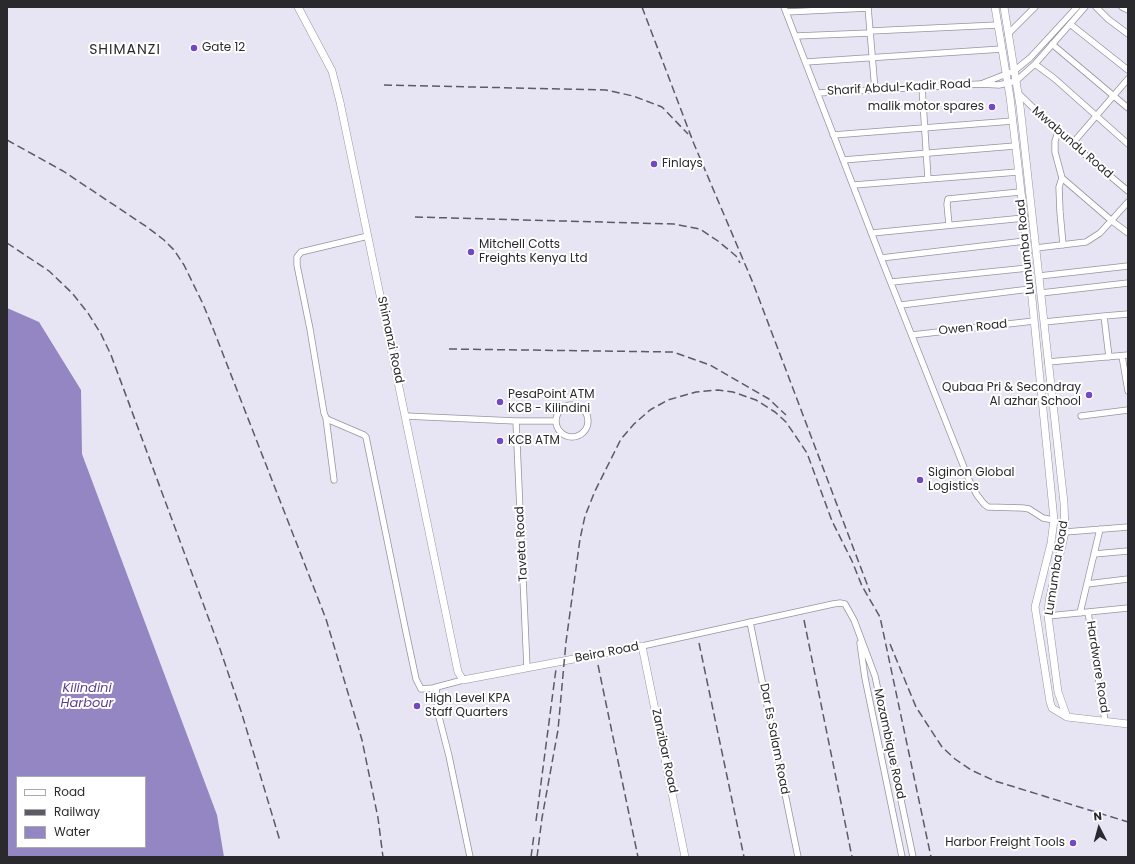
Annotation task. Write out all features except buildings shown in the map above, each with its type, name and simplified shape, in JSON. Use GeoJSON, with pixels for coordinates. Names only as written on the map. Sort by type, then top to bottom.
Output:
{"type":"FeatureCollection","features":[{"type":"Feature","properties":{"kind":"main road","name":"Shimanzi Road"},"geometry":{"type":"LineString","coordinates":[[298,7],[326,59],[336,83],[458,672],[463,680]]}},
{"type":"Feature","properties":{"kind":"main road","name":"Lumumba Road"},"geometry":{"type":"LineString","coordinates":[[995,7],[1013,121],[1054,520],[1051,543],[1035,607],[1050,702],[1052,708],[1067,717]]}},
{"type":"Feature","properties":{"kind":"main road","name":"Lumumba Road"},"geometry":{"type":"LineString","coordinates":[[1004,7],[1018,93],[1064,503],[1065,532],[1049,601],[1048,616],[1060,700],[1067,717]]}},
{"type":"Feature","properties":{"kind":"main road"},"geometry":{"type":"LineString","coordinates":[[1037,349],[1047,348]]}},
{"type":"Feature","properties":{"kind":"main road","name":"Beira Road"},"geometry":{"type":"LineString","coordinates":[[463,680],[642,646]]}},
{"type":"Feature","properties":{"kind":"main road","name":"Zanzibar Road"},"geometry":{"type":"LineString","coordinates":[[642,646],[685,857]]}},
{"type":"Feature","properties":{"kind":"main road"},"geometry":{"type":"LineString","coordinates":[[1067,717],[1128,724]]}},
{"type":"Feature","properties":{"kind":"street"},"geometry":{"type":"LineString","coordinates":[[875,90],[868,7],[785,9],[969,480],[977,495],[988,507],[1023,508],[1046,519],[1054,520]]}},
{"type":"Feature","properties":{"kind":"street"},"geometry":{"type":"LineString","coordinates":[[1008,34],[1036,7]]}},
{"type":"Feature","properties":{"kind":"street"},"geometry":{"type":"LineString","coordinates":[[1014,71],[1030,58],[1077,7]]}},
{"type":"Feature","properties":{"kind":"street"},"geometry":{"type":"LineString","coordinates":[[1016,81],[1035,64],[1085,7]]}},
{"type":"Feature","properties":{"kind":"street"},"geometry":{"type":"LineString","coordinates":[[1096,7],[1108,19],[1128,34]]}},
{"type":"Feature","properties":{"kind":"street"},"geometry":{"type":"LineString","coordinates":[[1122,7],[1128,10]]}},
{"type":"Feature","properties":{"kind":"street"},"geometry":{"type":"LineString","coordinates":[[1070,24],[1128,70]]}},
{"type":"Feature","properties":{"kind":"street"},"geometry":{"type":"LineString","coordinates":[[796,36],[998,25]]}},
{"type":"Feature","properties":{"kind":"street"},"geometry":{"type":"LineString","coordinates":[[1052,44],[1128,108]]}},
{"type":"Feature","properties":{"kind":"street"},"geometry":{"type":"LineString","coordinates":[[806,62],[1002,49]]}},
{"type":"Feature","properties":{"kind":"street"},"geometry":{"type":"LineString","coordinates":[[1035,64],[1055,79],[1128,144]]}},
{"type":"Feature","properties":{"kind":"street","name":"Sharif Abdul-Kadir Road"},"geometry":{"type":"LineString","coordinates":[[980,84],[1014,71]]}},
{"type":"Feature","properties":{"kind":"street"},"geometry":{"type":"LineString","coordinates":[[1072,144],[1128,79]]}},
{"type":"Feature","properties":{"kind":"street","name":"Sharif Abdul-Kadir Road"},"geometry":{"type":"LineString","coordinates":[[818,93],[980,84],[992,85],[1008,84],[1016,81]]}},
{"type":"Feature","properties":{"kind":"street"},"geometry":{"type":"LineString","coordinates":[[922,87],[928,179]]}},
{"type":"Feature","properties":{"kind":"street","name":"Mwabundu Road"},"geometry":{"type":"LineString","coordinates":[[1018,93],[1058,132],[1128,191]]}},
{"type":"Feature","properties":{"kind":"street"},"geometry":{"type":"LineString","coordinates":[[833,135],[1013,121]]}},
{"type":"Feature","properties":{"kind":"street"},"geometry":{"type":"LineString","coordinates":[[1058,132],[1054,152],[1062,178],[1128,233]]}},
{"type":"Feature","properties":{"kind":"street"},"geometry":{"type":"LineString","coordinates":[[843,160],[1015,146]]}},
{"type":"Feature","properties":{"kind":"street"},"geometry":{"type":"LineString","coordinates":[[854,185],[1018,172]]}},
{"type":"Feature","properties":{"kind":"street"},"geometry":{"type":"LineString","coordinates":[[1062,178],[1059,187],[1063,246]]}},
{"type":"Feature","properties":{"kind":"street"},"geometry":{"type":"LineString","coordinates":[[949,225],[948,199],[1020,192]]}},
{"type":"Feature","properties":{"kind":"street"},"geometry":{"type":"LineString","coordinates":[[1036,248],[1063,246],[1086,242],[1096,237],[1128,202]]}},
{"type":"Feature","properties":{"kind":"street"},"geometry":{"type":"LineString","coordinates":[[872,233],[1024,218]]}},
{"type":"Feature","properties":{"kind":"street"},"geometry":{"type":"LineString","coordinates":[[334,480],[326,418],[297,257],[301,252],[368,236]]}},
{"type":"Feature","properties":{"kind":"street"},"geometry":{"type":"LineString","coordinates":[[881,258],[1025,241]]}},
{"type":"Feature","properties":{"kind":"street"},"geometry":{"type":"LineString","coordinates":[[1039,276],[1128,266]]}},
{"type":"Feature","properties":{"kind":"street"},"geometry":{"type":"LineString","coordinates":[[892,282],[1028,268]]}},
{"type":"Feature","properties":{"kind":"street"},"geometry":{"type":"LineString","coordinates":[[1041,293],[1128,283]]}},
{"type":"Feature","properties":{"kind":"street"},"geometry":{"type":"LineString","coordinates":[[901,305],[1030,290]]}},
{"type":"Feature","properties":{"kind":"street"},"geometry":{"type":"LineString","coordinates":[[1044,322],[1128,314]]}},
{"type":"Feature","properties":{"kind":"street"},"geometry":{"type":"LineString","coordinates":[[1104,316],[1109,357]]}},
{"type":"Feature","properties":{"kind":"street","name":"Owen Road"},"geometry":{"type":"LineString","coordinates":[[912,335],[1034,321]]}},
{"type":"Feature","properties":{"kind":"street"},"geometry":{"type":"LineString","coordinates":[[1048,362],[1125,355],[1128,391]]}},
{"type":"Feature","properties":{"kind":"street"},"geometry":{"type":"LineString","coordinates":[[569,406],[579,407],[584,410],[589,419],[587,429],[583,434],[573,438],[563,435],[557,426],[556,421],[560,411],[569,406]]}},
{"type":"Feature","properties":{"kind":"street"},"geometry":{"type":"LineString","coordinates":[[1081,416],[1128,410]]}},
{"type":"Feature","properties":{"kind":"street"},"geometry":{"type":"LineString","coordinates":[[405,416],[516,421],[556,421]]}},
{"type":"Feature","properties":{"kind":"street"},"geometry":{"type":"LineString","coordinates":[[326,418],[366,437],[416,679],[421,689],[463,680]]}},
{"type":"Feature","properties":{"kind":"street","name":"Taveta Road"},"geometry":{"type":"LineString","coordinates":[[516,421],[528,668]]}},
{"type":"Feature","properties":{"kind":"street"},"geometry":{"type":"LineString","coordinates":[[1065,532],[1128,527]]}},
{"type":"Feature","properties":{"kind":"street"},"geometry":{"type":"LineString","coordinates":[[1080,613],[1100,529]]}},
{"type":"Feature","properties":{"kind":"street"},"geometry":{"type":"LineString","coordinates":[[1094,554],[1128,551]]}},
{"type":"Feature","properties":{"kind":"street"},"geometry":{"type":"LineString","coordinates":[[1087,584],[1128,579]]}},
{"type":"Feature","properties":{"kind":"street","name":"Mozambique Road"},"geometry":{"type":"LineString","coordinates":[[750,622],[840,603],[845,604],[875,676],[913,857]]}},
{"type":"Feature","properties":{"kind":"street"},"geometry":{"type":"LineString","coordinates":[[1048,616],[1128,608]]}},
{"type":"Feature","properties":{"kind":"street","name":"Hardware Road"},"geometry":{"type":"LineString","coordinates":[[1088,612],[1105,721]]}},
{"type":"Feature","properties":{"kind":"street","name":"Beira Road"},"geometry":{"type":"LineString","coordinates":[[642,646],[750,622]]}},
{"type":"Feature","properties":{"kind":"street","name":"Dar Es Salam Road"},"geometry":{"type":"LineString","coordinates":[[750,622],[798,857]]}},
{"type":"Feature","properties":{"kind":"street","name":"Mozambique Road"},"geometry":{"type":"LineString","coordinates":[[858,633],[865,678],[902,857]]}},
{"type":"Feature","properties":{"kind":"street"},"geometry":{"type":"LineString","coordinates":[[1045,673],[1055,671]]}},
{"type":"Feature","properties":{"kind":"street"},"geometry":{"type":"LineString","coordinates":[[436,687],[438,713],[449,756],[470,857]]}},
{"type":"Feature","properties":{"kind":"water","name":"Kilindini Harbour"},"geometry":{"type":"Polygon","coordinates":[[[7,308],[39,322],[81,390],[82,454],[217,815],[224,857],[7,857],[7,308]]]}},
{"type":"Feature","properties":{"kind":"railway"},"geometry":{"type":"LineString","coordinates":[[642,7],[694,144],[753,283],[870,592]]}},
{"type":"Feature","properties":{"kind":"railway"},"geometry":{"type":"LineString","coordinates":[[384,85],[606,90],[633,96],[662,107],[688,134]]}},
{"type":"Feature","properties":{"kind":"railway"},"geometry":{"type":"LineString","coordinates":[[7,140],[63,171],[147,227],[174,250],[184,265],[214,331],[326,619],[362,740],[378,818],[383,857]]}},
{"type":"Feature","properties":{"kind":"railway"},"geometry":{"type":"LineString","coordinates":[[415,217],[674,224],[700,229],[718,241],[736,256],[740,263]]}},
{"type":"Feature","properties":{"kind":"railway"},"geometry":{"type":"LineString","coordinates":[[7,243],[49,271],[72,293],[88,313],[101,334],[111,355],[220,649],[241,711],[280,841]]}},
{"type":"Feature","properties":{"kind":"railway"},"geometry":{"type":"LineString","coordinates":[[449,349],[673,352],[710,365],[769,399],[786,415]]}},
{"type":"Feature","properties":{"kind":"railway"},"geometry":{"type":"LineString","coordinates":[[537,857],[542,818],[558,730],[566,642],[580,539],[585,516],[595,491],[621,439],[634,424],[650,410],[668,400],[696,392],[718,390],[733,392],[756,400],[775,412],[786,422],[807,453],[832,521],[852,561],[862,586],[880,617],[931,857]]}},
{"type":"Feature","properties":{"kind":"railway"},"geometry":{"type":"LineString","coordinates":[[804,620],[852,857]]}},
{"type":"Feature","properties":{"kind":"railway"},"geometry":{"type":"LineString","coordinates":[[699,643],[744,857]]}},
{"type":"Feature","properties":{"kind":"railway"},"geometry":{"type":"LineString","coordinates":[[890,644],[916,707],[942,747],[955,759],[971,770],[995,781],[1128,822]]}},
{"type":"Feature","properties":{"kind":"railway"},"geometry":{"type":"LineString","coordinates":[[598,665],[638,857]]}},
{"type":"Feature","properties":{"kind":"railway"},"geometry":{"type":"LineString","coordinates":[[536,821],[556,669]]}},
{"type":"Feature","properties":{"kind":"railway"},"geometry":{"type":"LineString","coordinates":[[531,857],[534,835]]}},
{"type":"Feature","properties":{"kind":"place","name":"Gate 12"},"geometry":{"type":"Point","coordinates":[194,48]}},
{"type":"Feature","properties":{"kind":"place","name":"malik motor spares"},"geometry":{"type":"Point","coordinates":[992,107]}},
{"type":"Feature","properties":{"kind":"place","name":"Finlays"},"geometry":{"type":"Point","coordinates":[654,164]}},
{"type":"Feature","properties":{"kind":"place","name":"Mitchell Cotts Freights Kenya Ltd"},"geometry":{"type":"Point","coordinates":[471,252]}},
{"type":"Feature","properties":{"kind":"place","name":"Qubaa Pri & Secondray Al azhar School"},"geometry":{"type":"Point","coordinates":[1089,395]}},
{"type":"Feature","properties":{"kind":"place","name":"PesaPoint ATM KCB - Kilindini"},"geometry":{"type":"Point","coordinates":[500,402]}},
{"type":"Feature","properties":{"kind":"place","name":"KCB ATM"},"geometry":{"type":"Point","coordinates":[500,441]}},
{"type":"Feature","properties":{"kind":"place","name":"Siginon Global Logistics"},"geometry":{"type":"Point","coordinates":[920,480]}},
{"type":"Feature","properties":{"kind":"place","name":"High Level KPA Staff Quarters"},"geometry":{"type":"Point","coordinates":[417,706]}},
{"type":"Feature","properties":{"kind":"place","name":"Harbor Freight Tools"},"geometry":{"type":"Point","coordinates":[1073,843]}},
{"type":"Feature","properties":{"kind":"district","name":"SHIMANZI"},"geometry":{"type":"Point","coordinates":[125,50]}}]}
